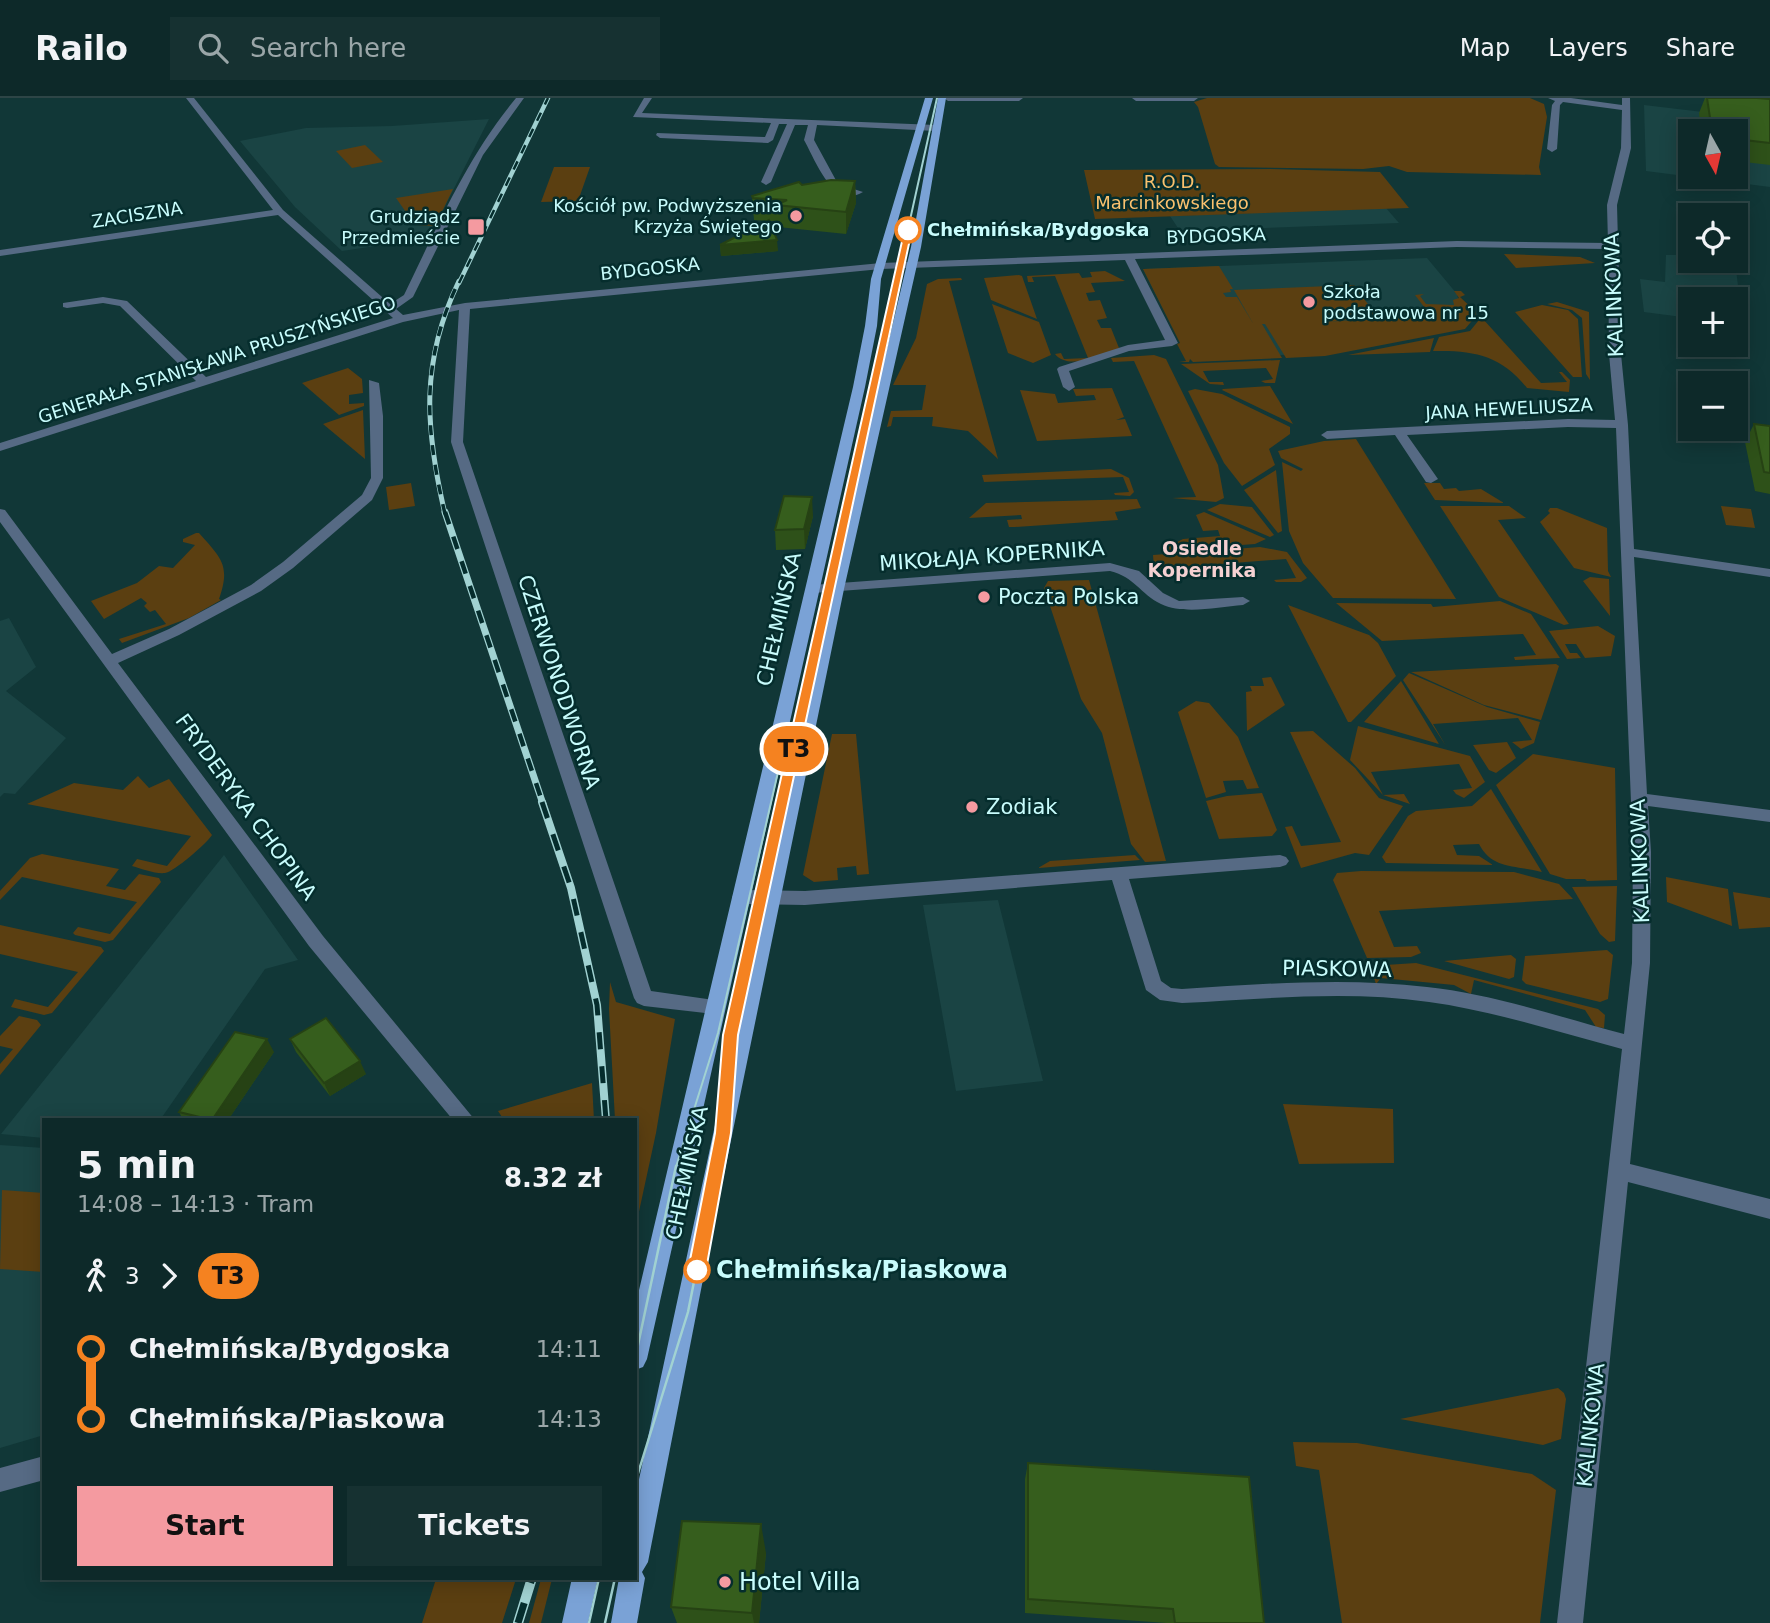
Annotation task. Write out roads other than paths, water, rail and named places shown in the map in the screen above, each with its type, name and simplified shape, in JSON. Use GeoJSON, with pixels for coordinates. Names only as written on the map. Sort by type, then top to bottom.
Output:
{"type":"FeatureCollection","features":[{"type":"Feature","properties":{"kind":"main road","name":"CHEŁMIŃSKA"},"geometry":{"type":"LineString","coordinates":[[637,1350],[714,1006],[859,387],[876,282],[929,98]]}},
{"type":"Feature","properties":{"kind":"main road","name":"CHEŁMIŃSKA"},"geometry":{"type":"LineString","coordinates":[[637,1552],[688,1296],[837,589],[911,265],[942,98]]}},
{"type":"Feature","properties":{"kind":"main road"},"geometry":{"type":"LineString","coordinates":[[575,1623],[585,1580]]}},
{"type":"Feature","properties":{"kind":"main road"},"geometry":{"type":"LineString","coordinates":[[624,1623],[632,1580]]}},
{"type":"Feature","properties":{"kind":"street"},"geometry":{"type":"LineString","coordinates":[[190,98],[280,212],[401,320]]}},
{"type":"Feature","properties":{"kind":"street"},"geometry":{"type":"LineString","coordinates":[[389,309],[408,296],[478,155],[493,131],[520,98]]}},
{"type":"Feature","properties":{"kind":"street"},"geometry":{"type":"LineString","coordinates":[[648,98],[636,115],[936,128]]}},
{"type":"Feature","properties":{"kind":"street"},"geometry":{"type":"LineString","coordinates":[[948,98],[1019,98]]}},
{"type":"Feature","properties":{"kind":"street"},"geometry":{"type":"LineString","coordinates":[[1136,98],[1194,98]]}},
{"type":"Feature","properties":{"kind":"street"},"geometry":{"type":"LineString","coordinates":[[1552,149],[1556,99],[1626,103]]}},
{"type":"Feature","properties":{"kind":"street","name":"KALINKOWA"},"geometry":{"type":"LineString","coordinates":[[1570,1623],[1641,963],[1644,901],[1622,425],[1615,354],[1612,205],[1626,148],[1626,103]]}},
{"type":"Feature","properties":{"kind":"street"},"geometry":{"type":"LineString","coordinates":[[695,137],[704,118]]}},
{"type":"Feature","properties":{"kind":"street"},"geometry":{"type":"LineString","coordinates":[[660,135],[768,140],[776,121]]}},
{"type":"Feature","properties":{"kind":"street"},"geometry":{"type":"LineString","coordinates":[[766,182],[792,122]]}},
{"type":"Feature","properties":{"kind":"street"},"geometry":{"type":"LineString","coordinates":[[813,123],[809,140],[834,186],[844,191],[858,192]]}},
{"type":"Feature","properties":{"kind":"street","name":"ZACISZNA"},"geometry":{"type":"LineString","coordinates":[[0,253],[280,212]]}},
{"type":"Feature","properties":{"kind":"street","name":"BYDGOSKA"},"geometry":{"type":"LineString","coordinates":[[446,308],[881,266],[1457,244],[1613,246]]}},
{"type":"Feature","properties":{"kind":"street"},"geometry":{"type":"LineString","coordinates":[[1069,387],[1063,369],[1128,348],[1172,343],[1129,257]]}},
{"type":"Feature","properties":{"kind":"street"},"geometry":{"type":"LineString","coordinates":[[67,305],[103,300],[123,303],[204,382]]}},
{"type":"Feature","properties":{"kind":"street","name":"CZERWONODWORNA"},"geometry":{"type":"LineString","coordinates":[[465,306],[457,442],[644,998],[714,1006]]}},
{"type":"Feature","properties":{"kind":"street","name":"GENERAŁA STANISŁAWA PRUSZYŃSKIEGO"},"geometry":{"type":"LineString","coordinates":[[0,447],[446,308]]}},
{"type":"Feature","properties":{"kind":"street"},"geometry":{"type":"LineString","coordinates":[[109,661],[174,632],[256,588],[288,565],[367,497],[377,478],[377,416],[373,383]]}},
{"type":"Feature","properties":{"kind":"street","name":"JANA HEWELIUSZA"},"geometry":{"type":"LineString","coordinates":[[1327,435],[1568,423],[1604,422],[1622,425]]}},
{"type":"Feature","properties":{"kind":"street","name":"JANA HEWELIUSZA"},"geometry":{"type":"LineString","coordinates":[[1399,432],[1431,479]]}},
{"type":"Feature","properties":{"kind":"street","name":"FRYDERYKA CHOPINA"},"geometry":{"type":"LineString","coordinates":[[0,513],[316,941],[463,1118]]}},
{"type":"Feature","properties":{"kind":"street"},"geometry":{"type":"LineString","coordinates":[[1628,552],[1770,573]]}},
{"type":"Feature","properties":{"kind":"street","name":"MIKOŁAJA KOPERNIKA"},"geometry":{"type":"LineString","coordinates":[[813,589],[1110,567],[1136,573],[1146,581],[1151,592],[1165,602],[1178,606],[1243,601]]}},
{"type":"Feature","properties":{"kind":"street"},"geometry":{"type":"LineString","coordinates":[[1638,799],[1770,816]]}},
{"type":"Feature","properties":{"kind":"street"},"geometry":{"type":"LineString","coordinates":[[741,897],[772,899],[1280,861]]}},
{"type":"Feature","properties":{"kind":"street","name":"PIASKOWA"},"geometry":{"type":"LineString","coordinates":[[1119,874],[1153,985],[1167,995],[1194,996],[1320,988],[1427,994],[1475,1003],[1632,1044]]}},
{"type":"Feature","properties":{"kind":"street"},"geometry":{"type":"LineString","coordinates":[[1619,1170],[1770,1209]]}},
{"type":"Feature","properties":{"kind":"street"},"geometry":{"type":"LineString","coordinates":[[0,1480],[42,1469]]}},
{"type":"Feature","properties":{"kind":"tram line"},"geometry":{"type":"LineString","coordinates":[[716,1167],[723,1133],[729,1047],[742,979],[937,98]]}},
{"type":"Feature","properties":{"kind":"tram line","name":"T3"},"geometry":{"type":"LineString","coordinates":[[697,1270],[725,1119],[730,1035],[908,230]]}},
{"type":"Feature","properties":{"kind":"tram line"},"geometry":{"type":"LineString","coordinates":[[676,1167],[718,1033],[784,746]]}},
{"type":"Feature","properties":{"kind":"tram line"},"geometry":{"type":"LineString","coordinates":[[637,1350],[676,1166]]}},
{"type":"Feature","properties":{"kind":"tram line"},"geometry":{"type":"LineString","coordinates":[[637,1477],[688,1312],[717,1166]]}},
{"type":"Feature","properties":{"kind":"tram line"},"geometry":{"type":"LineString","coordinates":[[589,1623],[599,1580]]}},
{"type":"Feature","properties":{"kind":"tram line"},"geometry":{"type":"LineString","coordinates":[[605,1623],[615,1580]]}},
{"type":"Feature","properties":{"kind":"railway"},"geometry":{"type":"LineString","coordinates":[[459,283],[548,98]]}},
{"type":"Feature","properties":{"kind":"railway"},"geometry":{"type":"LineString","coordinates":[[445,514],[433,453],[430,396],[438,339],[459,281]]}},
{"type":"Feature","properties":{"kind":"railway"},"geometry":{"type":"LineString","coordinates":[[445,512],[543,804]]}},
{"type":"Feature","properties":{"kind":"railway"},"geometry":{"type":"LineString","coordinates":[[542,802],[571,888],[597,1005],[606,1118]]}},
{"type":"Feature","properties":{"kind":"railway"},"geometry":{"type":"LineString","coordinates":[[518,1623],[531,1580]]}},
{"type":"Feature","properties":{"kind":"place","name":"Kościół pw. Podwyższenia Krzyża Świętego"},"geometry":{"type":"Point","coordinates":[796,216]}},
{"type":"Feature","properties":{"kind":"place","name":"Grudziądz Przedmieście"},"geometry":{"type":"Point","coordinates":[476,227]}},
{"type":"Feature","properties":{"kind":"place","name":"Chełmińska/Bydgoska"},"geometry":{"type":"Point","coordinates":[908,230]}},
{"type":"Feature","properties":{"kind":"place","name":"Szkoła podstawowa nr 15"},"geometry":{"type":"Point","coordinates":[1309,302]}},
{"type":"Feature","properties":{"kind":"place","name":"Poczta Polska"},"geometry":{"type":"Point","coordinates":[984,597]}},
{"type":"Feature","properties":{"kind":"place","name":"Zodiak"},"geometry":{"type":"Point","coordinates":[972,807]}},
{"type":"Feature","properties":{"kind":"place","name":"Chełmińska/Piaskowa"},"geometry":{"type":"Point","coordinates":[697,1270]}},
{"type":"Feature","properties":{"kind":"place","name":"Hotel Villa"},"geometry":{"type":"Point","coordinates":[725,1582]}},
{"type":"Feature","properties":{"kind":"district","name":"Osiedle Kopernika"},"geometry":{"type":"Point","coordinates":[1202,559]}},
{"type":"Feature","properties":{"kind":"park label","name":"R.O.D. Marcinkowskiego"},"geometry":{"type":"Point","coordinates":[1172,192]}}]}
